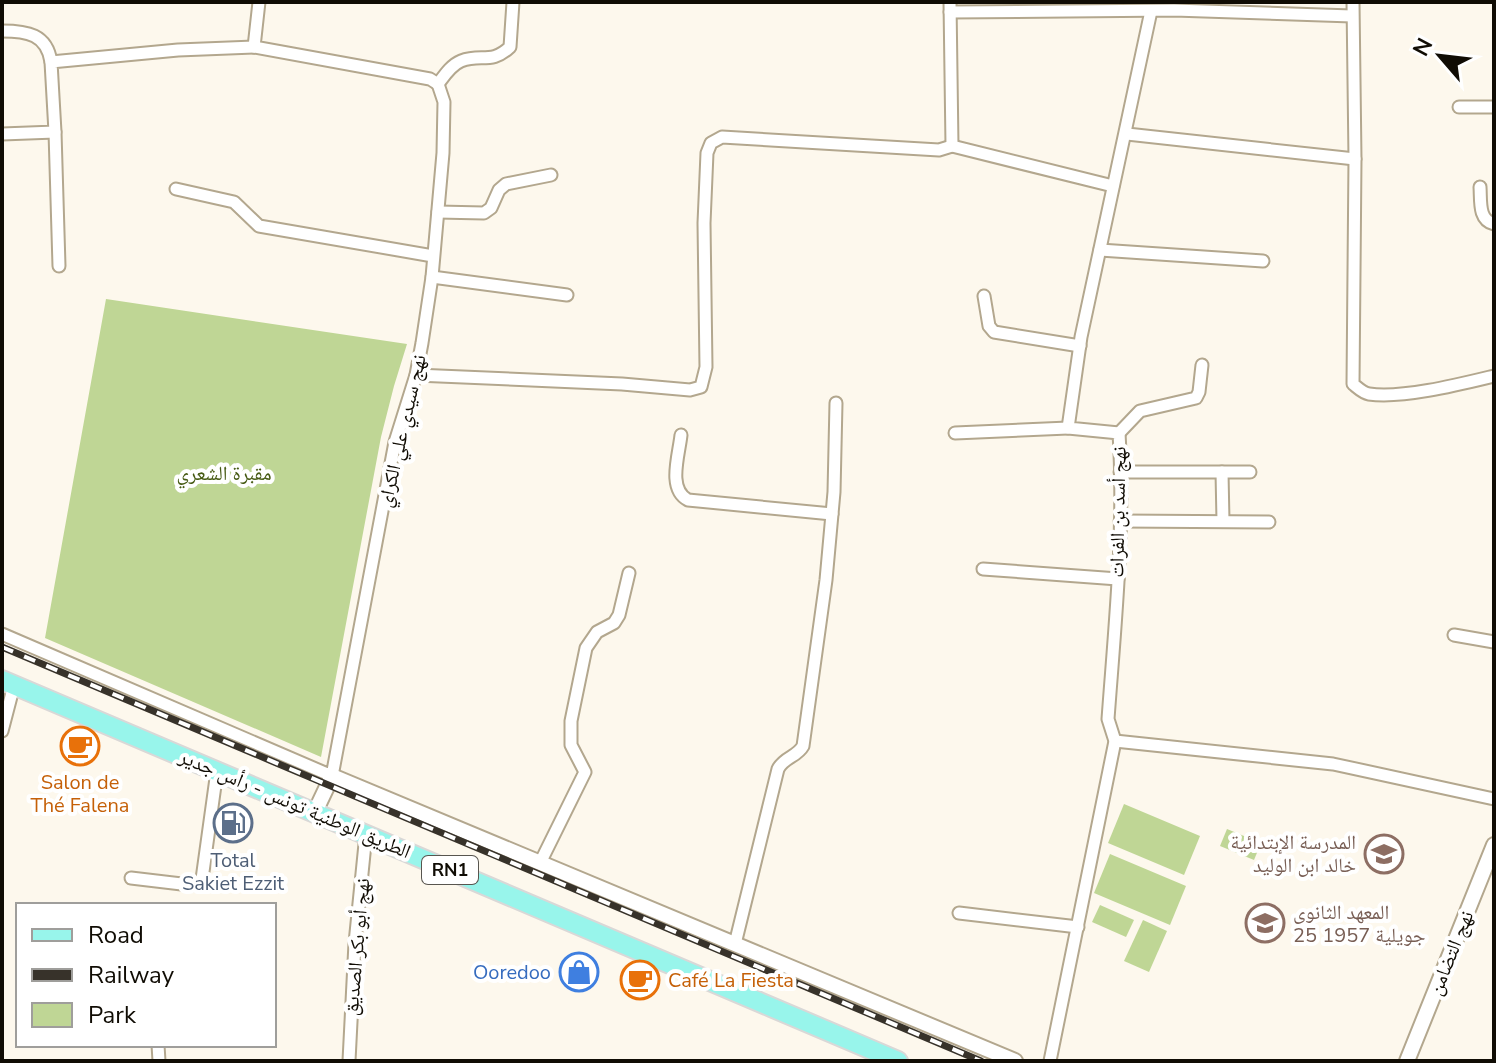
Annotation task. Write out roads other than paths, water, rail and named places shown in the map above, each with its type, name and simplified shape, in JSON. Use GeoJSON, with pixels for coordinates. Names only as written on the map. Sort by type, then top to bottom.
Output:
{"type":"FeatureCollection","features":[{"type":"Feature","properties":{"kind":"main road","name":"الطريق الوطنية تونس - رأس جدير"},"geometry":{"type":"LineString","coordinates":[[8,683],[898,1061]]}},
{"type":"Feature","properties":{"kind":"street"},"geometry":{"type":"LineString","coordinates":[[254,47],[259,2]]}},
{"type":"Feature","properties":{"kind":"street"},"geometry":{"type":"LineString","coordinates":[[51,62],[178,50],[254,47],[430,79],[438,84],[464,59],[494,58],[510,47],[513,2]]}},
{"type":"Feature","properties":{"kind":"street"},"geometry":{"type":"LineString","coordinates":[[1353,2],[1353,384],[1366,394],[1396,393],[1463,384],[1494,376]]}},
{"type":"Feature","properties":{"kind":"street"},"geometry":{"type":"LineString","coordinates":[[952,146],[950,7],[1352,16]]}},
{"type":"Feature","properties":{"kind":"street"},"geometry":{"type":"LineString","coordinates":[[1068,428],[1080,346],[1151,11]]}},
{"type":"Feature","properties":{"kind":"street"},"geometry":{"type":"LineString","coordinates":[[2,31],[34,35],[49,49],[59,266]]}},
{"type":"Feature","properties":{"kind":"street","name":"نهج سيدي علي الكراي"},"geometry":{"type":"LineString","coordinates":[[332,776],[395,442],[416,375],[432,277],[444,102],[438,84]]}},
{"type":"Feature","properties":{"kind":"street"},"geometry":{"type":"LineString","coordinates":[[1459,107],[1494,107]]}},
{"type":"Feature","properties":{"kind":"street"},"geometry":{"type":"LineString","coordinates":[[2,134],[55,132]]}},
{"type":"Feature","properties":{"kind":"street"},"geometry":{"type":"LineString","coordinates":[[1127,134],[1355,159]]}},
{"type":"Feature","properties":{"kind":"street"},"geometry":{"type":"LineString","coordinates":[[416,375],[696,390],[702,385],[706,367],[704,223],[707,153],[711,143],[728,135],[939,150],[952,146],[1113,186]]}},
{"type":"Feature","properties":{"kind":"street"},"geometry":{"type":"LineString","coordinates":[[438,212],[484,213],[491,208],[499,190],[506,184],[551,175]]}},
{"type":"Feature","properties":{"kind":"street"},"geometry":{"type":"LineString","coordinates":[[1480,187],[1483,217],[1487,223],[1494,224]]}},
{"type":"Feature","properties":{"kind":"street"},"geometry":{"type":"LineString","coordinates":[[176,189],[234,202],[259,226],[433,256]]}},
{"type":"Feature","properties":{"kind":"street"},"geometry":{"type":"LineString","coordinates":[[1100,250],[1263,261]]}},
{"type":"Feature","properties":{"kind":"street"},"geometry":{"type":"LineString","coordinates":[[432,277],[567,295]]}},
{"type":"Feature","properties":{"kind":"street"},"geometry":{"type":"LineString","coordinates":[[984,296],[989,326],[994,332],[1080,346]]}},
{"type":"Feature","properties":{"kind":"street"},"geometry":{"type":"LineString","coordinates":[[1119,433],[1140,411],[1196,398],[1202,365]]}},
{"type":"Feature","properties":{"kind":"street"},"geometry":{"type":"LineString","coordinates":[[735,944],[778,769],[782,761],[800,752],[803,746],[826,580],[836,403]]}},
{"type":"Feature","properties":{"kind":"street","name":"نهج أسد بن الفرات"},"geometry":{"type":"LineString","coordinates":[[955,433],[1068,428],[1119,433],[1118,579],[1108,719],[1115,741],[1050,1061]]}},
{"type":"Feature","properties":{"kind":"street"},"geometry":{"type":"LineString","coordinates":[[681,435],[676,487],[681,497],[832,514]]}},
{"type":"Feature","properties":{"kind":"street"},"geometry":{"type":"LineString","coordinates":[[1120,472],[1250,472]]}},
{"type":"Feature","properties":{"kind":"street"},"geometry":{"type":"LineString","coordinates":[[1222,472],[1223,521]]}},
{"type":"Feature","properties":{"kind":"street"},"geometry":{"type":"LineString","coordinates":[[1120,521],[1269,522]]}},
{"type":"Feature","properties":{"kind":"street"},"geometry":{"type":"LineString","coordinates":[[983,569],[1118,579]]}},
{"type":"Feature","properties":{"kind":"street"},"geometry":{"type":"LineString","coordinates":[[540,863],[585,772],[571,745],[571,721],[586,648],[597,632],[614,623],[619,615],[629,573]]}},
{"type":"Feature","properties":{"kind":"street"},"geometry":{"type":"LineString","coordinates":[[2,634],[332,776],[1015,1061]]}},
{"type":"Feature","properties":{"kind":"street"},"geometry":{"type":"LineString","coordinates":[[1454,635],[1494,642]]}},
{"type":"Feature","properties":{"kind":"street"},"geometry":{"type":"LineString","coordinates":[[2,731],[8,683]]}},
{"type":"Feature","properties":{"kind":"street"},"geometry":{"type":"LineString","coordinates":[[1115,741],[1333,764],[1493,797]]}},
{"type":"Feature","properties":{"kind":"street"},"geometry":{"type":"LineString","coordinates":[[131,878],[198,884],[202,879],[217,771]]}},
{"type":"Feature","properties":{"kind":"street"},"geometry":{"type":"LineString","coordinates":[[315,812],[332,776]]}},
{"type":"Feature","properties":{"kind":"street","name":"نهج أبو بكر الصديق"},"geometry":{"type":"LineString","coordinates":[[349,1061],[355,943],[366,834]]}},
{"type":"Feature","properties":{"kind":"street","name":"نهج التضامن"},"geometry":{"type":"LineString","coordinates":[[1407,1061],[1494,845]]}},
{"type":"Feature","properties":{"kind":"street"},"geometry":{"type":"LineString","coordinates":[[959,913],[1078,927]]}},
{"type":"Feature","properties":{"kind":"railway"},"geometry":{"type":"LineString","coordinates":[[2,647],[981,1061]]}},
{"type":"Feature","properties":{"kind":"place","name":"Salon de Thé Falena"},"geometry":{"type":"Point","coordinates":[80,746]}},
{"type":"Feature","properties":{"kind":"place","name":"Total Sakiet Ezzit"},"geometry":{"type":"Point","coordinates":[233,823]}},
{"type":"Feature","properties":{"kind":"place","name":"المدرسة الإبتدائية خالد ابن الوليد"},"geometry":{"type":"Point","coordinates":[1384,854]}},
{"type":"Feature","properties":{"kind":"place","name":"المعهد الثانوي 25 جويلية 1957"},"geometry":{"type":"Point","coordinates":[1265,923]}},
{"type":"Feature","properties":{"kind":"place","name":"Ooredoo"},"geometry":{"type":"Point","coordinates":[579,972]}},
{"type":"Feature","properties":{"kind":"place","name":"Café La Fiesta"},"geometry":{"type":"Point","coordinates":[640,980]}},
{"type":"Feature","properties":{"kind":"park label","name":"مقبرة الشعري"},"geometry":{"type":"Point","coordinates":[224,473]}}]}
